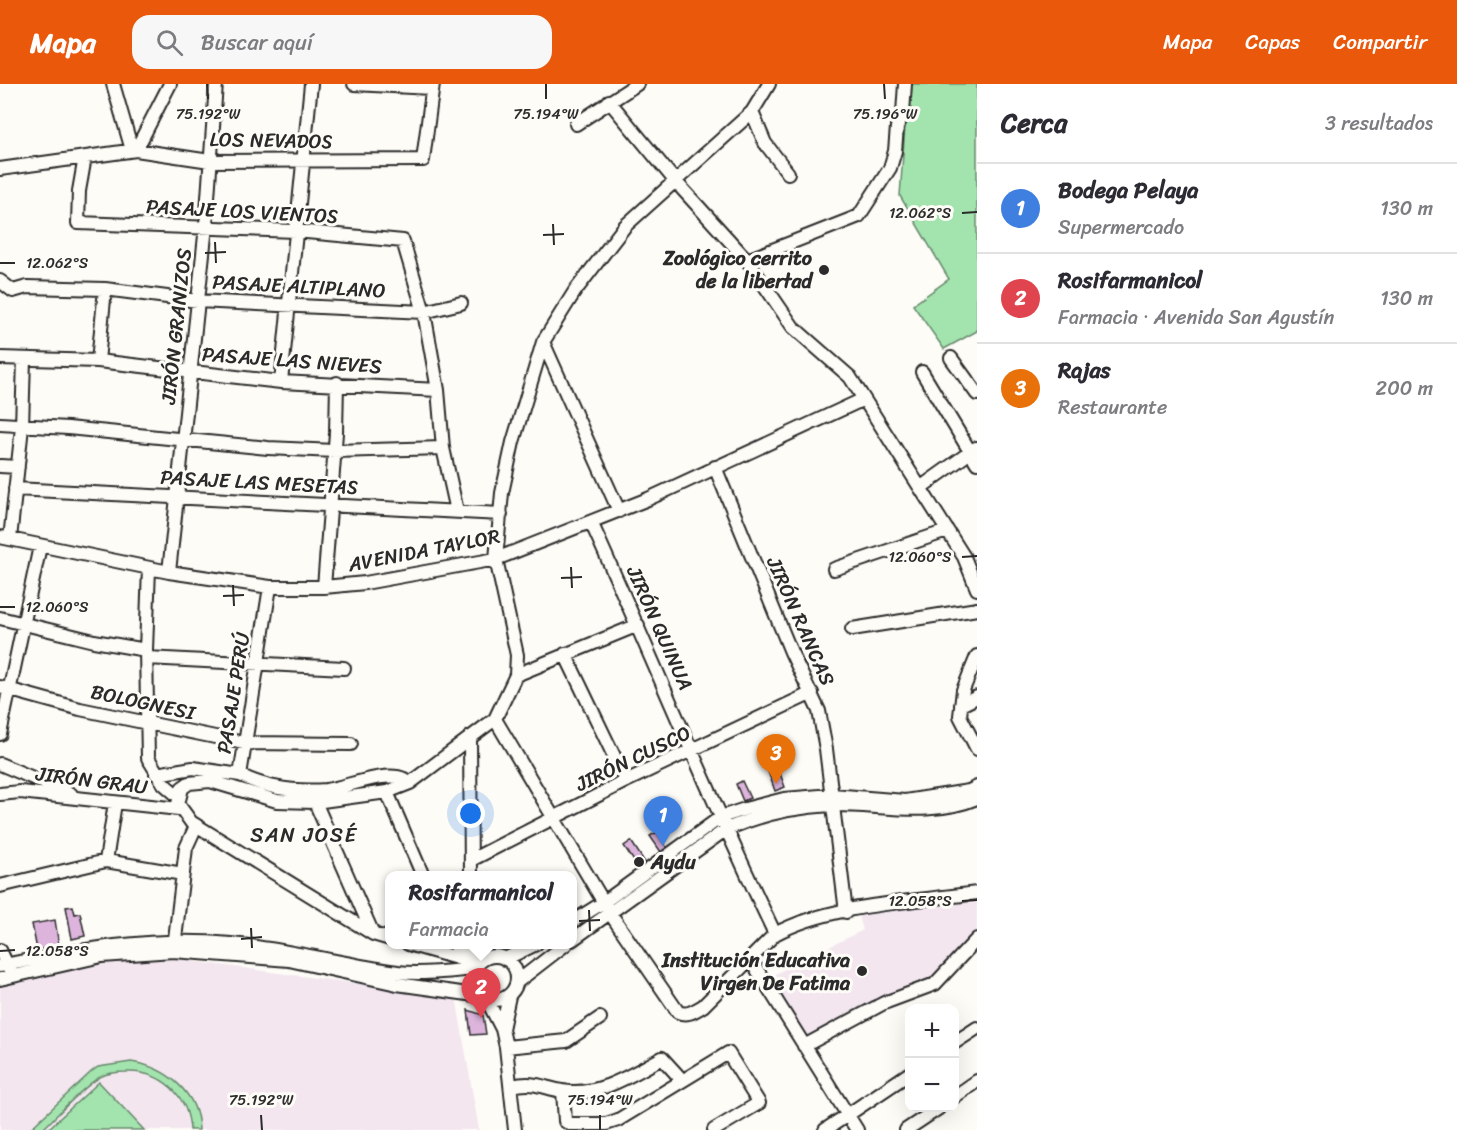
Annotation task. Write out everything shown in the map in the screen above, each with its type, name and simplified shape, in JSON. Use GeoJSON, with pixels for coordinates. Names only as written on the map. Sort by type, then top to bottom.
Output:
{"type":"FeatureCollection","features":[{"type":"Feature","properties":{"kind":"street"},"geometry":{"type":"LineString","coordinates":[[112,84],[134,150]]}},
{"type":"Feature","properties":{"kind":"street"},"geometry":{"type":"LineString","coordinates":[[134,150],[170,84]]}},
{"type":"Feature","properties":{"kind":"street","name":"JIRÓN GRANIZOS"},"geometry":{"type":"LineString","coordinates":[[169,572],[192,372],[206,226],[216,84]]}},
{"type":"Feature","properties":{"kind":"street"},"geometry":{"type":"LineString","coordinates":[[280,382],[311,84]]}},
{"type":"Feature","properties":{"kind":"street"},"geometry":{"type":"LineString","coordinates":[[354,84],[432,86]]}},
{"type":"Feature","properties":{"kind":"street"},"geometry":{"type":"LineString","coordinates":[[576,124],[609,101],[623,88],[637,84]]}},
{"type":"Feature","properties":{"kind":"street"},"geometry":{"type":"LineString","coordinates":[[385,938],[373,934],[196,826],[179,809],[178,796],[182,788],[189,783],[210,781],[277,801],[315,802],[387,792],[407,784],[443,761],[495,719],[516,675],[517,655],[496,560],[501,514],[513,442],[543,342],[575,291],[625,226],[752,112],[769,84]]}},
{"type":"Feature","properties":{"kind":"street"},"geometry":{"type":"LineString","coordinates":[[747,260],[859,216],[890,168],[895,151],[897,127],[903,113],[905,84]]}},
{"type":"Feature","properties":{"kind":"street","name":"LOS NEVADOS"},"geometry":{"type":"LineString","coordinates":[[0,169],[134,150],[210,161],[423,160],[432,86]]}},
{"type":"Feature","properties":{"kind":"street"},"geometry":{"type":"LineString","coordinates":[[609,101],[676,182],[747,260],[793,327],[850,377],[964,558],[977,590]]}},
{"type":"Feature","properties":{"kind":"street"},"geometry":{"type":"LineString","coordinates":[[752,112],[765,143],[788,173]]}},
{"type":"Feature","properties":{"kind":"street","name":"PASAJE LOS VIENTOS"},"geometry":{"type":"LineString","coordinates":[[85,157],[78,200],[78,223],[297,231],[403,241],[424,312]]}},
{"type":"Feature","properties":{"kind":"street","name":"PASAJE ALTIPLANO"},"geometry":{"type":"LineString","coordinates":[[0,281],[13,291],[27,288],[105,289],[198,301],[424,312],[461,303]]}},
{"type":"Feature","properties":{"kind":"street"},"geometry":{"type":"LineString","coordinates":[[98,361],[105,289]]}},
{"type":"Feature","properties":{"kind":"street"},"geometry":{"type":"LineString","coordinates":[[424,312],[438,390],[443,448],[457,512]]}},
{"type":"Feature","properties":{"kind":"street"},"geometry":{"type":"LineString","coordinates":[[543,342],[619,511]]}},
{"type":"Feature","properties":{"kind":"street","name":"PASAJE LAS NIEVES"},"geometry":{"type":"LineString","coordinates":[[0,358],[98,361],[280,382],[337,383],[438,390]]}},
{"type":"Feature","properties":{"kind":"street"},"geometry":{"type":"LineString","coordinates":[[951,358],[975,391]]}},
{"type":"Feature","properties":{"kind":"street"},"geometry":{"type":"LineString","coordinates":[[5,538],[18,467],[24,359]]}},
{"type":"Feature","properties":{"kind":"street"},"geometry":{"type":"LineString","coordinates":[[922,372],[973,449],[977,463]]}},
{"type":"Feature","properties":{"kind":"street"},"geometry":{"type":"LineString","coordinates":[[324,587],[335,450],[337,383]]}},
{"type":"Feature","properties":{"kind":"street","name":"AVENIDA TAYLOR"},"geometry":{"type":"LineString","coordinates":[[5,538],[169,572],[270,587],[324,587],[496,560],[619,511],[864,399]]}},
{"type":"Feature","properties":{"kind":"street"},"geometry":{"type":"LineString","coordinates":[[0,424],[183,438],[268,448],[335,450],[443,448]]}},
{"type":"Feature","properties":{"kind":"street"},"geometry":{"type":"LineString","coordinates":[[920,488],[973,449]]}},
{"type":"Feature","properties":{"kind":"street"},"geometry":{"type":"LineString","coordinates":[[0,466],[18,467]]}},
{"type":"Feature","properties":{"kind":"street","name":"JIRÓN RANCAS"},"geometry":{"type":"LineString","coordinates":[[715,467],[791,652],[819,711],[846,912]]}},
{"type":"Feature","properties":{"kind":"street","name":"PASAJE LAS MESETAS"},"geometry":{"type":"LineString","coordinates":[[15,489],[501,514]]}},
{"type":"Feature","properties":{"kind":"street","name":"JIRÓN QUINUA"},"geometry":{"type":"LineString","coordinates":[[591,522],[693,751],[725,830]]}},
{"type":"Feature","properties":{"kind":"street"},"geometry":{"type":"LineString","coordinates":[[834,569],[947,531]]}},
{"type":"Feature","properties":{"kind":"street"},"geometry":{"type":"LineString","coordinates":[[0,734],[6,689],[40,546]]}},
{"type":"Feature","properties":{"kind":"street"},"geometry":{"type":"LineString","coordinates":[[149,568],[148,758],[156,774],[178,796]]}},
{"type":"Feature","properties":{"kind":"street","name":"PASAJE PERÚ"},"geometry":{"type":"LineString","coordinates":[[270,587],[240,775],[262,785],[302,790],[327,789],[391,776],[404,779],[407,784]]}},
{"type":"Feature","properties":{"kind":"street"},"geometry":{"type":"LineString","coordinates":[[852,629],[977,609]]}},
{"type":"Feature","properties":{"kind":"street"},"geometry":{"type":"LineString","coordinates":[[0,618],[147,654],[256,664],[344,668]]}},
{"type":"Feature","properties":{"kind":"street"},"geometry":{"type":"LineString","coordinates":[[516,675],[638,625]]}},
{"type":"Feature","properties":{"kind":"street"},"geometry":{"type":"LineString","coordinates":[[565,654],[626,781]]}},
{"type":"Feature","properties":{"kind":"street"},"geometry":{"type":"LineString","coordinates":[[977,656],[963,690],[960,716],[977,749]]}},
{"type":"Feature","properties":{"kind":"street","name":"BOLOGNESI"},"geometry":{"type":"LineString","coordinates":[[6,689],[147,724],[244,743],[351,744]]}},
{"type":"Feature","properties":{"kind":"street","name":"JIRÓN CUSCO"},"geometry":{"type":"LineString","coordinates":[[471,860],[626,781],[812,693]]}},
{"type":"Feature","properties":{"kind":"street"},"geometry":{"type":"LineString","coordinates":[[961,705],[977,697]]}},
{"type":"Feature","properties":{"kind":"street"},"geometry":{"type":"LineString","coordinates":[[495,719],[607,908],[678,1012],[688,1014],[703,1006],[775,934],[800,922],[846,912],[977,893]]}},
{"type":"Feature","properties":{"kind":"street"},"geometry":{"type":"LineString","coordinates":[[470,737],[471,871]]}},
{"type":"Feature","properties":{"kind":"street"},"geometry":{"type":"LineString","coordinates":[[0,764],[80,798]]}},
{"type":"Feature","properties":{"kind":"street"},"geometry":{"type":"LineString","coordinates":[[156,774],[193,768],[240,775]]}},
{"type":"Feature","properties":{"kind":"street"},"geometry":{"type":"LineString","coordinates":[[577,936],[607,908],[721,817],[784,799],[905,801],[951,795],[977,787]]}},
{"type":"Feature","properties":{"kind":"street","name":"JIRÓN GRAU"},"geometry":{"type":"LineString","coordinates":[[0,794],[20,792],[179,809]]}},
{"type":"Feature","properties":{"kind":"street"},"geometry":{"type":"LineString","coordinates":[[387,792],[421,871]]}},
{"type":"Feature","properties":{"kind":"street"},"geometry":{"type":"LineString","coordinates":[[577,920],[607,908],[725,830],[744,821],[832,800],[906,811],[977,798]]}},
{"type":"Feature","properties":{"kind":"street"},"geometry":{"type":"LineString","coordinates":[[315,802],[373,934]]}},
{"type":"Feature","properties":{"kind":"street"},"geometry":{"type":"LineString","coordinates":[[106,861],[115,803]]}},
{"type":"Feature","properties":{"kind":"street"},"geometry":{"type":"LineString","coordinates":[[174,946],[186,848],[196,826]]}},
{"type":"Feature","properties":{"kind":"street"},"geometry":{"type":"LineString","coordinates":[[725,830],[775,934]]}},
{"type":"Feature","properties":{"kind":"street"},"geometry":{"type":"LineString","coordinates":[[0,886],[106,861],[183,874]]}},
{"type":"Feature","properties":{"kind":"street"},"geometry":{"type":"LineString","coordinates":[[804,1046],[884,1003],[935,984],[977,939]]}},
{"type":"Feature","properties":{"kind":"street"},"geometry":{"type":"LineString","coordinates":[[174,946],[289,960],[397,984],[498,1000],[509,996]]}},
{"type":"Feature","properties":{"kind":"street"},"geometry":{"type":"LineString","coordinates":[[0,950],[5,971],[174,946],[291,950],[399,972],[432,973],[479,964],[493,957],[505,959],[515,968],[517,982]]}},
{"type":"Feature","properties":{"kind":"street"},"geometry":{"type":"LineString","coordinates":[[423,949],[479,964]]}},
{"type":"Feature","properties":{"kind":"street"},"geometry":{"type":"LineString","coordinates":[[457,949],[479,964]]}},
{"type":"Feature","properties":{"kind":"street"},"geometry":{"type":"LineString","coordinates":[[473,949],[479,964],[473,980],[502,1029],[512,1086],[515,1130]]}},
{"type":"Feature","properties":{"kind":"street"},"geometry":{"type":"LineString","coordinates":[[505,959],[527,949]]}},
{"type":"Feature","properties":{"kind":"street"},"geometry":{"type":"LineString","coordinates":[[502,1029],[509,996],[517,982],[550,949]]}},
{"type":"Feature","properties":{"kind":"street"},"geometry":{"type":"LineString","coordinates":[[968,951],[977,961]]}},
{"type":"Feature","properties":{"kind":"street"},"geometry":{"type":"LineString","coordinates":[[751,960],[856,1130]]}},
{"type":"Feature","properties":{"kind":"street"},"geometry":{"type":"LineString","coordinates":[[506,1047],[566,1041],[600,1018]]}},
{"type":"Feature","properties":{"kind":"street"},"geometry":{"type":"LineString","coordinates":[[959,1040],[977,1028]]}},
{"type":"Feature","properties":{"kind":"street"},"geometry":{"type":"LineString","coordinates":[[563,1091],[565,1121],[570,1124],[606,1124],[618,1120],[728,1053],[759,1103],[714,1130]]}},
{"type":"Feature","properties":{"kind":"street"},"geometry":{"type":"LineString","coordinates":[[512,1086],[536,1083],[563,1091],[614,1084],[662,1058],[682,1080]]}},
{"type":"Feature","properties":{"kind":"street"},"geometry":{"type":"LineString","coordinates":[[825,1130],[905,1076]]}},
{"type":"Feature","properties":{"kind":"street"},"geometry":{"type":"LineString","coordinates":[[959,1094],[977,1081]]}},
{"type":"Feature","properties":{"kind":"street"},"geometry":{"type":"LineString","coordinates":[[906,1130],[932,1112]]}},
{"type":"Feature","properties":{"kind":"shaded area","name":"Institución Educativa Virgen De Fatima"},"geometry":{"type":"Polygon","coordinates":[[[977,896],[977,931],[932,982],[809,1040],[771,976],[863,930],[859,916],[977,896]]]}},
{"type":"Feature","properties":{"kind":"shaded area"},"geometry":{"type":"Polygon","coordinates":[[[176,959],[456,997],[479,1130],[0,1130],[0,985],[116,962],[176,959]]]}},
{"type":"Feature","properties":{"kind":"green space"},"geometry":{"type":"Polygon","coordinates":[[[908,84],[977,84],[977,331],[944,349],[913,305],[949,279],[900,196],[908,84]]]}},
{"type":"Feature","properties":{"kind":"green space"},"geometry":{"type":"Polygon","coordinates":[[[131,1062],[156,1069],[178,1084],[193,1104],[199,1130],[190,1130],[184,1106],[171,1088],[151,1076],[127,1072],[100,1077],[77,1095],[42,1130],[29,1130],[98,1067],[131,1062]]]}},
{"type":"Feature","properties":{"kind":"green space"},"geometry":{"type":"Polygon","coordinates":[[[99,1082],[144,1130],[47,1130],[99,1082]]]}},
{"type":"Feature","properties":{"kind":"building"},"geometry":{"type":"Polygon","coordinates":[[[778,768],[785,787],[775,791],[768,771],[778,768]]]}},
{"type":"Feature","properties":{"kind":"building"},"geometry":{"type":"Polygon","coordinates":[[[742,781],[750,798],[743,801],[736,784],[742,781]]]}},
{"type":"Feature","properties":{"kind":"building"},"geometry":{"type":"Polygon","coordinates":[[[657,832],[667,848],[661,852],[650,836],[657,832]]]}},
{"type":"Feature","properties":{"kind":"building"},"geometry":{"type":"Polygon","coordinates":[[[631,841],[646,864],[639,869],[624,846],[631,841]]]}},
{"type":"Feature","properties":{"kind":"building"},"geometry":{"type":"Polygon","coordinates":[[[73,906],[75,914],[80,913],[85,936],[72,939],[66,907],[73,906]]]}},
{"type":"Feature","properties":{"kind":"building"},"geometry":{"type":"Polygon","coordinates":[[[55,920],[59,946],[37,950],[32,924],[55,920]]]}},
{"type":"Feature","properties":{"kind":"building"},"geometry":{"type":"Polygon","coordinates":[[[468,1010],[483,1015],[486,1034],[471,1035],[468,1010]]]}},
{"type":"Feature","properties":{"kind":"place","name":"Zoológico cerrito de la libertad"},"geometry":{"type":"Point","coordinates":[824,270]}},
{"type":"Feature","properties":{"kind":"place","name":"Rajas"},"geometry":{"type":"Point","coordinates":[776,784]}},
{"type":"Feature","properties":{"kind":"place","name":"Bodega Pelaya"},"geometry":{"type":"Point","coordinates":[663,846]}},
{"type":"Feature","properties":{"kind":"place","name":"Aydu"},"geometry":{"type":"Point","coordinates":[639,862]}},
{"type":"Feature","properties":{"kind":"place","name":"Institución Educativa Virgen De Fatima"},"geometry":{"type":"Point","coordinates":[862,971]}},
{"type":"Feature","properties":{"kind":"place","name":"Rosifarmanicol"},"geometry":{"type":"Point","coordinates":[481,1018]}},
{"type":"Feature","properties":{"kind":"district","name":"SAN JOSÉ"},"geometry":{"type":"Point","coordinates":[304,835]}}]}
